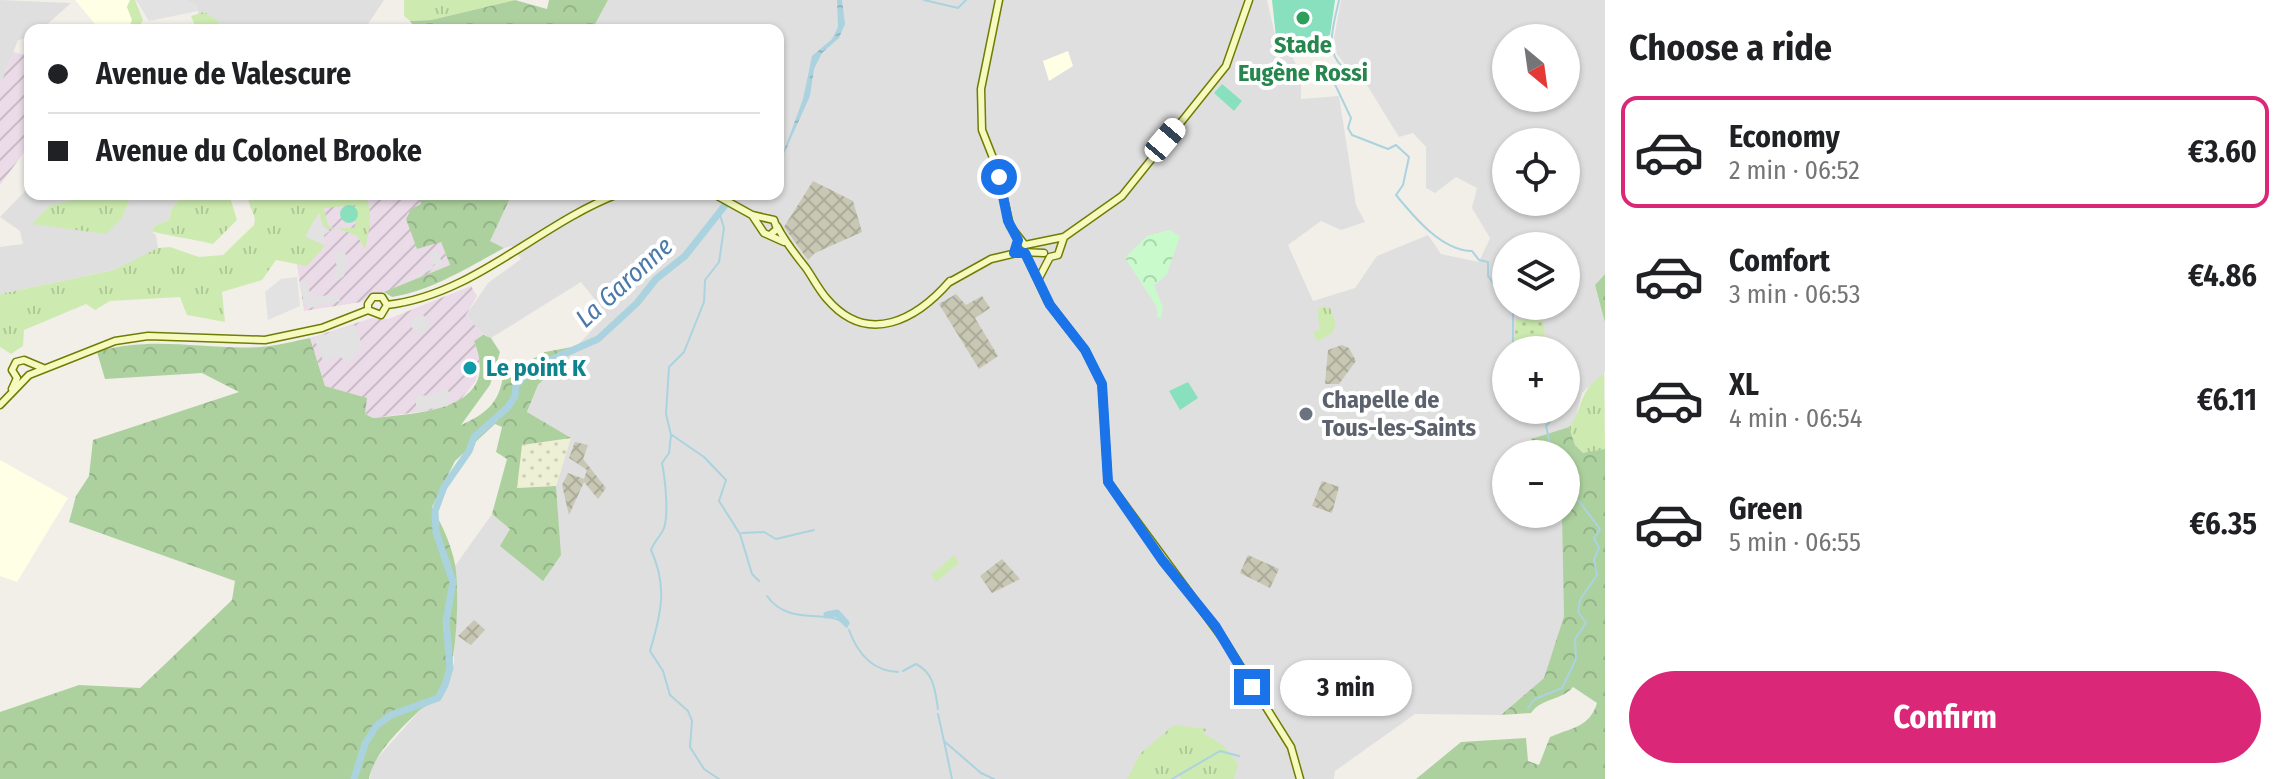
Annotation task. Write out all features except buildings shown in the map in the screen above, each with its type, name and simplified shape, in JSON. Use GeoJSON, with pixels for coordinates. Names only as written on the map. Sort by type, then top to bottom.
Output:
{"type":"FeatureCollection","features":[{"type":"Feature","properties":{"kind":"main road"},"geometry":{"type":"LineString","coordinates":[[999,0],[982,81],[984,141],[997,168],[1008,221],[1018,240],[1025,245],[1054,243]]}},
{"type":"Feature","properties":{"kind":"main road"},"geometry":{"type":"LineString","coordinates":[[1039,278],[1046,253],[1054,243],[1122,196],[1226,66],[1249,0]]}},
{"type":"Feature","properties":{"kind":"main road"},"geometry":{"type":"LineString","coordinates":[[23,377],[104,344],[137,337],[265,340],[322,328],[368,310],[381,315],[387,305],[419,297],[458,281],[607,200]]}},
{"type":"Feature","properties":{"kind":"main road"},"geometry":{"type":"LineString","coordinates":[[728,200],[777,226],[829,302],[849,317],[868,322],[892,323],[909,317],[924,309],[950,281],[975,265],[1014,253],[1058,255],[1054,243]]}},
{"type":"Feature","properties":{"kind":"main road"},"geometry":{"type":"LineString","coordinates":[[752,215],[761,228],[786,243]]}},
{"type":"Feature","properties":{"kind":"main road"},"geometry":{"type":"LineString","coordinates":[[761,228],[768,219]]}},
{"type":"Feature","properties":{"kind":"main road"},"geometry":{"type":"LineString","coordinates":[[770,235],[777,226]]}},
{"type":"Feature","properties":{"kind":"main road"},"geometry":{"type":"LineString","coordinates":[[1014,253],[1018,240]]}},
{"type":"Feature","properties":{"kind":"main road"},"geometry":{"type":"LineString","coordinates":[[1034,244],[1046,253]]}},
{"type":"Feature","properties":{"kind":"main road"},"geometry":{"type":"LineString","coordinates":[[1025,253],[1050,305],[1085,350],[1102,384],[1108,482],[1162,560],[1224,640],[1291,747],[1300,779]]}},
{"type":"Feature","properties":{"kind":"main road"},"geometry":{"type":"LineString","coordinates":[[368,310],[373,297],[382,297],[387,305]]}},
{"type":"Feature","properties":{"kind":"main road"},"geometry":{"type":"LineString","coordinates":[[23,377],[12,370],[16,362],[24,360],[31,366],[46,367]]}},
{"type":"Feature","properties":{"kind":"main road"},"geometry":{"type":"LineString","coordinates":[[0,402],[31,366]]}},
{"type":"Feature","properties":{"kind":"shaded area"},"geometry":{"type":"Polygon","coordinates":[[[0,0],[71,3],[48,24],[24,24],[24,39],[18,40],[0,86],[0,0]]]}},
{"type":"Feature","properties":{"kind":"shaded area"},"geometry":{"type":"Polygon","coordinates":[[[75,0],[130,0],[127,7],[130,24],[95,24],[75,0]]]}},
{"type":"Feature","properties":{"kind":"shaded area"},"geometry":{"type":"Polygon","coordinates":[[[136,0],[183,0],[196,5],[198,11],[149,21],[136,0]]]}},
{"type":"Feature","properties":{"kind":"shaded area"},"geometry":{"type":"Polygon","coordinates":[[[183,0],[384,0],[368,24],[219,24],[204,12],[199,14],[196,5],[183,0]]]}},
{"type":"Feature","properties":{"kind":"shaded area"},"geometry":{"type":"Polygon","coordinates":[[[608,0],[1267,0],[1276,39],[1292,56],[1301,75],[1301,99],[1339,96],[1356,205],[1365,222],[1341,230],[1321,221],[1288,245],[1313,301],[1355,288],[1377,256],[1428,235],[1441,254],[1479,262],[1490,238],[1472,208],[1477,188],[1456,177],[1435,193],[1426,188],[1426,147],[1413,133],[1399,137],[1365,82],[1350,71],[1337,54],[1334,38],[1341,0],[1605,0],[1605,274],[1595,285],[1605,323],[1605,372],[1582,393],[1580,401],[1580,336],[1492,336],[1492,424],[1571,424],[1531,440],[1492,440],[1492,528],[1565,528],[1564,616],[1544,678],[1501,715],[1415,714],[1335,771],[1334,779],[370,779],[372,764],[422,708],[439,699],[454,665],[455,566],[492,514],[510,529],[560,555],[556,486],[570,438],[527,413],[538,385],[607,315],[581,282],[491,338],[483,335],[466,315],[488,283],[521,259],[512,246],[504,248],[489,242],[509,200],[784,200],[784,24],[595,24],[608,0]]]}},
{"type":"Feature","properties":{"kind":"shaded area"},"geometry":{"type":"Polygon","coordinates":[[[1068,51],[1073,66],[1049,81],[1043,61],[1068,51]]]}},
{"type":"Feature","properties":{"kind":"shaded area"},"geometry":{"type":"Polygon","coordinates":[[[13,52],[24,55],[24,152],[0,185],[0,86],[13,52]]]}},
{"type":"Feature","properties":{"kind":"shaded area"},"geometry":{"type":"Polygon","coordinates":[[[813,181],[853,201],[862,232],[815,253],[808,260],[784,227],[813,181]]]}},
{"type":"Feature","properties":{"kind":"shaded area"},"geometry":{"type":"Polygon","coordinates":[[[24,192],[24,200],[71,200],[49,206],[33,224],[128,200],[179,200],[172,208],[169,220],[156,225],[151,231],[156,235],[158,248],[135,261],[114,270],[0,294],[0,247],[23,244],[20,231],[0,217],[24,192]]]}},
{"type":"Feature","properties":{"kind":"shaded area"},"geometry":{"type":"Polygon","coordinates":[[[320,200],[424,200],[407,214],[441,242],[450,265],[361,302],[304,311],[297,265],[306,233],[319,212],[320,200]]]}},
{"type":"Feature","properties":{"kind":"shaded area"},"geometry":{"type":"Polygon","coordinates":[[[319,213],[324,228],[330,231],[324,235],[325,246],[305,236],[319,213]]]}},
{"type":"Feature","properties":{"kind":"shaded area"},"geometry":{"type":"Polygon","coordinates":[[[347,239],[350,240],[343,250],[347,257],[344,276],[333,284],[337,266],[333,253],[342,250],[347,239]]]}},
{"type":"Feature","properties":{"kind":"shaded area"},"geometry":{"type":"Polygon","coordinates":[[[437,250],[443,265],[397,284],[435,265],[429,253],[437,250]]]}},
{"type":"Feature","properties":{"kind":"shaded area"},"geometry":{"type":"Polygon","coordinates":[[[297,277],[300,306],[268,320],[265,292],[281,279],[297,277]]]}},
{"type":"Feature","properties":{"kind":"shaded area"},"geometry":{"type":"Polygon","coordinates":[[[307,279],[311,300],[313,297],[338,294],[340,301],[310,308],[305,305],[299,284],[307,279]]]}},
{"type":"Feature","properties":{"kind":"shaded area"},"geometry":{"type":"Polygon","coordinates":[[[471,286],[477,296],[466,315],[483,335],[474,341],[482,360],[475,382],[449,408],[373,418],[365,414],[366,398],[325,386],[310,338],[372,318],[388,319],[471,286]]]}},
{"type":"Feature","properties":{"kind":"shaded area"},"geometry":{"type":"Polygon","coordinates":[[[956,294],[966,305],[982,296],[990,308],[975,318],[998,356],[979,369],[939,304],[956,294]]]}},
{"type":"Feature","properties":{"kind":"shaded area"},"geometry":{"type":"Polygon","coordinates":[[[416,315],[424,315],[429,324],[427,331],[416,333],[411,328],[411,320],[416,315]]]}},
{"type":"Feature","properties":{"kind":"shaded area"},"geometry":{"type":"Polygon","coordinates":[[[355,325],[362,345],[349,362],[336,355],[324,363],[314,338],[355,325]]]}},
{"type":"Feature","properties":{"kind":"shaded area"},"geometry":{"type":"Polygon","coordinates":[[[1342,345],[1349,348],[1356,361],[1339,384],[1325,384],[1328,350],[1342,345]]]}},
{"type":"Feature","properties":{"kind":"shaded area"},"geometry":{"type":"Polygon","coordinates":[[[445,388],[450,393],[448,406],[416,411],[416,396],[434,395],[445,388]]]}},
{"type":"Feature","properties":{"kind":"shaded area"},"geometry":{"type":"Polygon","coordinates":[[[571,438],[556,486],[517,488],[521,445],[571,438]]]}},
{"type":"Feature","properties":{"kind":"shaded area"},"geometry":{"type":"Polygon","coordinates":[[[575,442],[588,445],[583,459],[606,488],[598,499],[584,482],[569,515],[562,485],[568,473],[584,479],[587,470],[569,458],[575,442]]]}},
{"type":"Feature","properties":{"kind":"shaded area"},"geometry":{"type":"Polygon","coordinates":[[[0,460],[68,498],[17,582],[0,576],[0,460]]]}},
{"type":"Feature","properties":{"kind":"shaded area"},"geometry":{"type":"Polygon","coordinates":[[[1322,481],[1339,487],[1332,513],[1312,506],[1322,481]]]}},
{"type":"Feature","properties":{"kind":"shaded area"},"geometry":{"type":"Polygon","coordinates":[[[1248,555],[1279,569],[1270,588],[1240,573],[1248,555]]]}},
{"type":"Feature","properties":{"kind":"shaded area"},"geometry":{"type":"Polygon","coordinates":[[[1002,559],[1020,579],[992,593],[980,576],[1002,559]]]}},
{"type":"Feature","properties":{"kind":"shaded area"},"geometry":{"type":"Polygon","coordinates":[[[474,620],[485,630],[471,645],[458,636],[474,620]]]}},
{"type":"Feature","properties":{"kind":"green space"},"geometry":{"type":"Polygon","coordinates":[[[130,0],[135,0],[143,20],[141,24],[130,24],[127,7],[130,0]]]}},
{"type":"Feature","properties":{"kind":"green space"},"geometry":{"type":"Polygon","coordinates":[[[404,0],[515,0],[431,20],[410,21],[404,16],[404,0]]]}},
{"type":"Feature","properties":{"kind":"green space"},"geometry":{"type":"Polygon","coordinates":[[[515,0],[547,9],[549,0],[608,0],[595,24],[412,24],[410,21],[431,20],[515,0]]]}},
{"type":"Feature","properties":{"kind":"green space","name":"Stade Eugène Rossi"},"geometry":{"type":"Polygon","coordinates":[[[1272,0],[1335,0],[1330,35],[1299,46],[1276,37],[1272,0]]]}},
{"type":"Feature","properties":{"kind":"green space"},"geometry":{"type":"Polygon","coordinates":[[[204,12],[220,22],[194,24],[191,16],[204,12]]]}},
{"type":"Feature","properties":{"kind":"green space"},"geometry":{"type":"Polygon","coordinates":[[[1222,84],[1242,101],[1234,111],[1214,93],[1222,84]]]}},
{"type":"Feature","properties":{"kind":"green space"},"geometry":{"type":"Polygon","coordinates":[[[71,200],[129,201],[122,218],[106,234],[32,224],[49,206],[71,200]]]}},
{"type":"Feature","properties":{"kind":"green space"},"geometry":{"type":"Polygon","coordinates":[[[179,200],[231,200],[237,220],[213,244],[151,231],[156,225],[169,220],[172,208],[179,200]]]}},
{"type":"Feature","properties":{"kind":"green space"},"geometry":{"type":"Polygon","coordinates":[[[248,200],[368,200],[370,214],[365,249],[357,236],[337,228],[355,228],[356,205],[324,208],[328,225],[335,229],[324,228],[319,213],[305,236],[325,246],[307,266],[276,260],[262,280],[222,292],[225,322],[187,315],[180,297],[110,301],[95,310],[86,304],[24,330],[23,346],[11,354],[0,347],[0,294],[114,270],[158,248],[170,247],[199,257],[223,255],[254,225],[248,200]]]}},
{"type":"Feature","properties":{"kind":"green space"},"geometry":{"type":"Polygon","coordinates":[[[420,200],[509,200],[490,241],[504,248],[435,284],[392,297],[384,292],[450,265],[441,242],[417,249],[406,219],[411,209],[421,204],[420,200]]]}},
{"type":"Feature","properties":{"kind":"green space"},"geometry":{"type":"Polygon","coordinates":[[[349,205],[358,214],[349,223],[340,214],[349,205]]]}},
{"type":"Feature","properties":{"kind":"green space"},"geometry":{"type":"Polygon","coordinates":[[[1169,230],[1180,236],[1167,274],[1154,286],[1163,307],[1161,319],[1157,317],[1157,307],[1125,258],[1147,236],[1169,230]]]}},
{"type":"Feature","properties":{"kind":"green space"},"geometry":{"type":"Polygon","coordinates":[[[1605,274],[1605,323],[1595,285],[1605,274]]]}},
{"type":"Feature","properties":{"kind":"green space"},"geometry":{"type":"Polygon","coordinates":[[[1324,306],[1330,308],[1336,325],[1332,333],[1317,342],[1313,332],[1320,329],[1317,310],[1324,306]]]}},
{"type":"Feature","properties":{"kind":"green space"},"geometry":{"type":"Polygon","coordinates":[[[1516,320],[1544,321],[1545,336],[1515,336],[1516,320]]]}},
{"type":"Feature","properties":{"kind":"green space"},"geometry":{"type":"Polygon","coordinates":[[[483,335],[491,338],[500,352],[490,385],[461,425],[490,407],[503,376],[545,352],[577,346],[538,385],[527,412],[571,438],[522,445],[517,488],[556,486],[561,555],[543,581],[500,546],[510,529],[492,514],[507,459],[496,452],[502,427],[495,424],[455,461],[432,507],[449,542],[456,576],[456,633],[446,687],[438,699],[420,710],[389,742],[376,760],[369,779],[0,779],[0,712],[79,685],[140,688],[232,600],[235,581],[69,522],[76,496],[89,476],[93,440],[239,392],[202,373],[105,379],[97,352],[138,344],[260,347],[310,338],[325,386],[367,398],[365,414],[373,418],[432,410],[467,395],[477,382],[480,364],[474,341],[483,335]]]}},
{"type":"Feature","properties":{"kind":"green space"},"geometry":{"type":"Polygon","coordinates":[[[1604,373],[1605,449],[1584,454],[1580,450],[1580,440],[1573,440],[1569,427],[1571,424],[1580,424],[1580,405],[1595,380],[1604,373]]]}},
{"type":"Feature","properties":{"kind":"green space"},"geometry":{"type":"Polygon","coordinates":[[[1188,382],[1198,398],[1180,410],[1169,391],[1188,382]]]}},
{"type":"Feature","properties":{"kind":"green space"},"geometry":{"type":"Polygon","coordinates":[[[1569,427],[1573,440],[1531,440],[1569,427]]]}},
{"type":"Feature","properties":{"kind":"green space"},"geometry":{"type":"Polygon","coordinates":[[[1605,449],[1605,779],[1416,779],[1461,742],[1526,738],[1528,761],[1539,765],[1550,737],[1579,726],[1590,717],[1597,703],[1573,687],[1531,713],[1501,715],[1544,678],[1564,616],[1562,528],[1580,528],[1580,450],[1583,453],[1605,449]]]}},
{"type":"Feature","properties":{"kind":"green space"},"geometry":{"type":"Polygon","coordinates":[[[954,555],[959,563],[936,582],[931,575],[954,555]]]}},
{"type":"Feature","properties":{"kind":"green space"},"geometry":{"type":"Polygon","coordinates":[[[1174,725],[1208,729],[1203,733],[1223,745],[1238,764],[1234,779],[1182,779],[1178,775],[1172,779],[1127,779],[1140,754],[1174,725]]]}},
{"type":"Feature","properties":{"kind":"water"},"geometry":{"type":"Polygon","coordinates":[[[837,0],[842,0],[845,24],[839,38],[822,53],[814,69],[810,96],[784,154],[803,99],[812,56],[832,39],[838,27],[837,0]]]}},
{"type":"Feature","properties":{"kind":"waterway"},"geometry":{"type":"LineString","coordinates":[[924,0],[958,8],[966,0]]}},
{"type":"Feature","properties":{"kind":"waterway"},"geometry":{"type":"LineString","coordinates":[[1339,0],[1332,44],[1333,53],[1343,67],[1331,76],[1351,118],[1348,128],[1352,135],[1388,149],[1396,145],[1409,157],[1403,185],[1396,195],[1440,239],[1472,251],[1479,260],[1488,262],[1488,276],[1492,281]]}},
{"type":"Feature","properties":{"kind":"waterway","name":"La Garonne"},"geometry":{"type":"LineString","coordinates":[[354,779],[365,744],[376,726],[391,715],[438,698],[445,685],[450,668],[446,622],[453,582],[436,532],[435,511],[444,487],[469,451],[474,437],[508,407],[515,396],[516,385],[532,368],[598,339],[637,303],[656,279],[685,256],[729,200]]}},
{"type":"Feature","properties":{"kind":"waterway"},"geometry":{"type":"LineString","coordinates":[[719,212],[724,228],[719,262],[705,280],[704,302],[684,352],[669,367],[666,414],[671,435],[669,453],[662,463],[665,522],[651,550],[660,576],[661,600],[650,651],[663,671],[670,695],[688,711],[692,721],[690,747],[704,769],[719,779]]}},
{"type":"Feature","properties":{"kind":"waterway"},"geometry":{"type":"LineString","coordinates":[[1513,320],[1513,336]]}},
{"type":"Feature","properties":{"kind":"waterway"},"geometry":{"type":"LineString","coordinates":[[1548,424],[1549,440]]}},
{"type":"Feature","properties":{"kind":"waterway"},"geometry":{"type":"LineString","coordinates":[[672,435],[704,457],[726,480],[719,501],[740,534],[752,574],[759,581]]}},
{"type":"Feature","properties":{"kind":"waterway"},"geometry":{"type":"LineString","coordinates":[[1528,708],[1535,699],[1562,688],[1576,659],[1575,639],[1586,623],[1578,612],[1580,600],[1597,575],[1594,560],[1599,548],[1594,538],[1600,529],[1580,503]]}},
{"type":"Feature","properties":{"kind":"waterway"},"geometry":{"type":"LineString","coordinates":[[742,533],[764,532],[776,539],[814,530]]}},
{"type":"Feature","properties":{"kind":"waterway"},"geometry":{"type":"LineString","coordinates":[[767,596],[788,612],[833,618],[847,627]]}},
{"type":"Feature","properties":{"kind":"waterway"},"geometry":{"type":"LineString","coordinates":[[827,615],[837,613],[846,623]]}},
{"type":"Feature","properties":{"kind":"waterway"},"geometry":{"type":"LineString","coordinates":[[849,630],[856,646],[867,659],[880,668],[898,672]]}},
{"type":"Feature","properties":{"kind":"waterway"},"geometry":{"type":"LineString","coordinates":[[903,671],[916,664],[927,672],[933,683],[938,709]]}},
{"type":"Feature","properties":{"kind":"waterway"},"geometry":{"type":"LineString","coordinates":[[938,714],[944,741],[981,773],[994,779]]}},
{"type":"Feature","properties":{"kind":"waterway"},"geometry":{"type":"LineString","coordinates":[[944,741],[952,779]]}},
{"type":"Feature","properties":{"kind":"waterway"},"geometry":{"type":"LineString","coordinates":[[1172,779],[1220,751],[1239,756]]}},
{"type":"Feature","properties":{"kind":"place","name":"Stade Eugène Rossi"},"geometry":{"type":"Point","coordinates":[1303,18]}},
{"type":"Feature","properties":{"kind":"place","name":"Le point K"},"geometry":{"type":"Point","coordinates":[470,368]}},
{"type":"Feature","properties":{"kind":"place","name":"Chapelle de Tous-les-Saints"},"geometry":{"type":"Point","coordinates":[1306,414]}},
{"type":"Feature","properties":{"kind":"route"},"geometry":{"type":"LineString","coordinates":[[999,177],[1008,221],[1018,240],[1014,253],[1025,253],[1050,305],[1085,350],[1102,384],[1108,482],[1162,560],[1216,627],[1252,687]]}}]}
